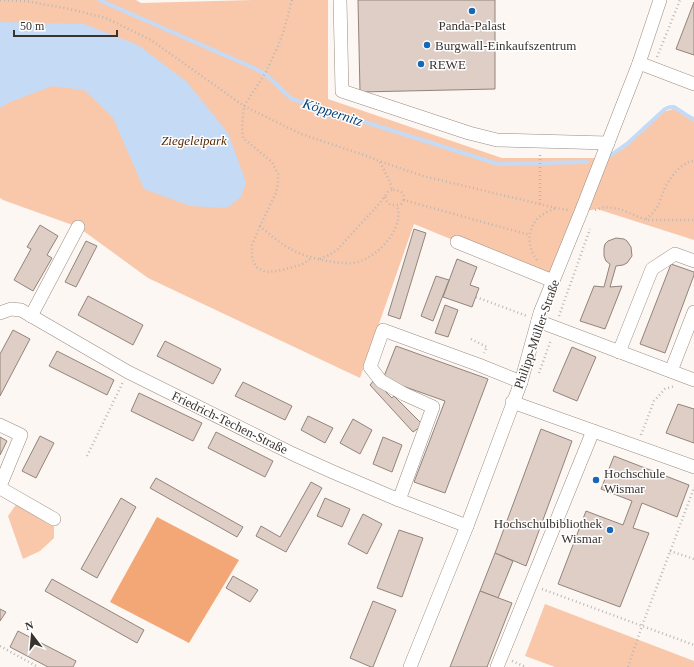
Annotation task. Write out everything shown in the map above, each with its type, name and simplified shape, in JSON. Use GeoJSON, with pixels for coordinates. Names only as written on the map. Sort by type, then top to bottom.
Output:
{"type":"FeatureCollection","features":[{"type":"Feature","properties":{"kind":"street"},"geometry":{"type":"LineString","coordinates":[[340,0],[342,91],[485,138],[497,140],[608,143]]}},
{"type":"Feature","properties":{"kind":"street","name":"Philipp-Müller-Straße"},"geometry":{"type":"LineString","coordinates":[[410,667],[467,526],[512,402],[521,382],[534,319],[553,281],[581,212],[638,63],[660,0]]}},
{"type":"Feature","properties":{"kind":"street"},"geometry":{"type":"LineString","coordinates":[[638,63],[694,84]]}},
{"type":"Feature","properties":{"kind":"street"},"geometry":{"type":"LineString","coordinates":[[32,316],[78,227]]}},
{"type":"Feature","properties":{"kind":"street"},"geometry":{"type":"LineString","coordinates":[[457,242],[553,281]]}},
{"type":"Feature","properties":{"kind":"street"},"geometry":{"type":"LineString","coordinates":[[619,352],[652,269],[675,254],[694,261]]}},
{"type":"Feature","properties":{"kind":"street","name":"Friedrich-Techen-Straße"},"geometry":{"type":"LineString","coordinates":[[0,313],[11,309],[21,310],[128,372],[293,454],[399,500],[467,526]]}},
{"type":"Feature","properties":{"kind":"street"},"geometry":{"type":"LineString","coordinates":[[671,371],[694,312]]}},
{"type":"Feature","properties":{"kind":"street"},"geometry":{"type":"LineString","coordinates":[[534,319],[694,380]]}},
{"type":"Feature","properties":{"kind":"street"},"geometry":{"type":"LineString","coordinates":[[399,500],[433,407],[404,394],[381,381],[370,367],[383,330],[521,382]]}},
{"type":"Feature","properties":{"kind":"street"},"geometry":{"type":"LineString","coordinates":[[512,402],[694,468]]}},
{"type":"Feature","properties":{"kind":"street"},"geometry":{"type":"LineString","coordinates":[[0,425],[21,435],[0,487],[54,519]]}},
{"type":"Feature","properties":{"kind":"street"},"geometry":{"type":"LineString","coordinates":[[497,667],[593,431]]}},
{"type":"Feature","properties":{"kind":"path"},"geometry":{"type":"LineString","coordinates":[[0,0],[25,1],[65,8],[106,18],[151,40],[244,106],[301,134],[423,176],[556,208],[581,212],[604,207],[620,209],[646,220],[694,220]]}},
{"type":"Feature","properties":{"kind":"path"},"geometry":{"type":"LineString","coordinates":[[292,0],[278,46],[266,72],[244,106],[242,127],[244,138],[272,162],[278,174],[276,193],[252,245],[252,258],[256,267],[266,272],[278,271],[301,265],[312,258]]}},
{"type":"Feature","properties":{"kind":"path"},"geometry":{"type":"LineString","coordinates":[[653,69],[680,0]]}},
{"type":"Feature","properties":{"kind":"path"},"geometry":{"type":"LineString","coordinates":[[540,159],[540,204]]}},
{"type":"Feature","properties":{"kind":"path"},"geometry":{"type":"LineString","coordinates":[[646,220],[655,210],[667,183],[682,166],[690,161],[694,161]]}},
{"type":"Feature","properties":{"kind":"path"},"geometry":{"type":"LineString","coordinates":[[379,162],[390,182],[392,190]]}},
{"type":"Feature","properties":{"kind":"path"},"geometry":{"type":"LineString","coordinates":[[319,260],[337,250],[388,192],[397,190],[401,192],[404,200]]}},
{"type":"Feature","properties":{"kind":"path"},"geometry":{"type":"LineString","coordinates":[[385,196],[388,204],[393,206],[401,204],[404,200]]}},
{"type":"Feature","properties":{"kind":"path"},"geometry":{"type":"LineString","coordinates":[[404,200],[530,235]]}},
{"type":"Feature","properties":{"kind":"path"},"geometry":{"type":"LineString","coordinates":[[260,226],[284,245],[299,253],[319,260],[355,263],[376,253],[392,235],[398,222],[399,215],[397,205]]}},
{"type":"Feature","properties":{"kind":"path"},"geometry":{"type":"LineString","coordinates":[[539,262],[529,245],[532,227],[537,219],[556,208]]}},
{"type":"Feature","properties":{"kind":"path"},"geometry":{"type":"LineString","coordinates":[[476,296],[534,319]]}},
{"type":"Feature","properties":{"kind":"path"},"geometry":{"type":"LineString","coordinates":[[471,339],[487,347],[479,365]]}},
{"type":"Feature","properties":{"kind":"path"},"geometry":{"type":"LineString","coordinates":[[87,456],[128,372]]}},
{"type":"Feature","properties":{"kind":"path"},"geometry":{"type":"LineString","coordinates":[[637,447],[654,401],[665,389],[678,386]]}},
{"type":"Feature","properties":{"kind":"path"},"geometry":{"type":"LineString","coordinates":[[628,667],[694,488]]}},
{"type":"Feature","properties":{"kind":"path"},"geometry":{"type":"LineString","coordinates":[[670,551],[694,560]]}},
{"type":"Feature","properties":{"kind":"path"},"geometry":{"type":"LineString","coordinates":[[530,584],[694,645]]}},
{"type":"Feature","properties":{"kind":"path"},"geometry":{"type":"LineString","coordinates":[[0,646],[38,667]]}},
{"type":"Feature","properties":{"kind":"green space","name":"Ziegeleipark"},"geometry":{"type":"Polygon","coordinates":[[[0,0],[136,0],[141,3],[253,0],[328,0],[328,99],[502,158],[602,158],[623,149],[663,112],[673,109],[694,117],[694,240],[597,209],[581,212],[553,281],[414,224],[360,378],[148,278],[78,227],[0,198],[0,0]]]}},
{"type":"Feature","properties":{"kind":"green space"},"geometry":{"type":"Polygon","coordinates":[[[20,499],[54,519],[54,538],[40,551],[23,559],[8,516],[20,499]]]}},
{"type":"Feature","properties":{"kind":"green space"},"geometry":{"type":"Polygon","coordinates":[[[545,604],[694,661],[694,667],[555,667],[525,656],[545,604]]]}},
{"type":"Feature","properties":{"kind":"shaded area"},"geometry":{"type":"Polygon","coordinates":[[[157,517],[239,560],[189,643],[110,602],[157,517]]]}},
{"type":"Feature","properties":{"kind":"water"},"geometry":{"type":"Polygon","coordinates":[[[0,22],[84,24],[138,45],[187,82],[228,133],[246,182],[241,197],[227,208],[190,206],[144,189],[113,118],[84,90],[52,86],[8,103],[0,108],[0,22]]]}},
{"type":"Feature","properties":{"kind":"building","name":"Burgwall-Einkaufszentrum"},"geometry":{"type":"Polygon","coordinates":[[[358,0],[495,0],[495,89],[360,92],[358,0]]]}},
{"type":"Feature","properties":{"kind":"building"},"geometry":{"type":"Polygon","coordinates":[[[694,2],[694,55],[676,49],[694,2]]]}},
{"type":"Feature","properties":{"kind":"building"},"geometry":{"type":"Polygon","coordinates":[[[40,225],[58,236],[47,255],[52,258],[33,291],[14,280],[31,249],[27,247],[40,225]]]}},
{"type":"Feature","properties":{"kind":"building"},"geometry":{"type":"Polygon","coordinates":[[[414,229],[426,233],[400,319],[388,315],[414,229]]]}},
{"type":"Feature","properties":{"kind":"building"},"geometry":{"type":"Polygon","coordinates":[[[616,238],[627,241],[631,247],[632,256],[627,263],[616,266],[610,287],[622,286],[605,329],[580,321],[594,286],[604,287],[610,264],[606,261],[604,256],[604,248],[608,241],[616,238]]]}},
{"type":"Feature","properties":{"kind":"building"},"geometry":{"type":"Polygon","coordinates":[[[86,241],[97,246],[76,287],[65,282],[86,241]]]}},
{"type":"Feature","properties":{"kind":"building"},"geometry":{"type":"Polygon","coordinates":[[[457,259],[477,267],[470,285],[479,288],[472,307],[443,297],[457,259]]]}},
{"type":"Feature","properties":{"kind":"building"},"geometry":{"type":"Polygon","coordinates":[[[671,264],[694,272],[694,275],[665,353],[640,344],[671,264]]]}},
{"type":"Feature","properties":{"kind":"building"},"geometry":{"type":"Polygon","coordinates":[[[436,276],[449,280],[433,321],[421,316],[436,276]]]}},
{"type":"Feature","properties":{"kind":"building"},"geometry":{"type":"Polygon","coordinates":[[[88,296],[143,325],[133,345],[78,315],[88,296]]]}},
{"type":"Feature","properties":{"kind":"building"},"geometry":{"type":"Polygon","coordinates":[[[445,305],[458,310],[448,337],[435,333],[445,305]]]}},
{"type":"Feature","properties":{"kind":"building"},"geometry":{"type":"Polygon","coordinates":[[[13,330],[30,339],[0,396],[0,354],[13,330]]]}},
{"type":"Feature","properties":{"kind":"building"},"geometry":{"type":"Polygon","coordinates":[[[165,341],[221,369],[213,384],[157,356],[165,341]]]}},
{"type":"Feature","properties":{"kind":"building"},"geometry":{"type":"Polygon","coordinates":[[[396,346],[488,379],[445,493],[414,482],[445,401],[383,379],[396,346]]]}},
{"type":"Feature","properties":{"kind":"building"},"geometry":{"type":"Polygon","coordinates":[[[572,347],[596,357],[577,401],[553,391],[572,347]]]}},
{"type":"Feature","properties":{"kind":"building"},"geometry":{"type":"Polygon","coordinates":[[[57,351],[114,380],[107,395],[49,366],[57,351]]]}},
{"type":"Feature","properties":{"kind":"building"},"geometry":{"type":"Polygon","coordinates":[[[374,380],[392,398],[394,396],[423,425],[413,432],[370,385],[374,380]]]}},
{"type":"Feature","properties":{"kind":"building"},"geometry":{"type":"Polygon","coordinates":[[[243,382],[292,406],[285,420],[235,396],[243,382]]]}},
{"type":"Feature","properties":{"kind":"building"},"geometry":{"type":"Polygon","coordinates":[[[139,393],[202,423],[193,441],[131,411],[139,393]]]}},
{"type":"Feature","properties":{"kind":"building"},"geometry":{"type":"Polygon","coordinates":[[[678,404],[694,409],[694,443],[666,433],[678,404]]]}},
{"type":"Feature","properties":{"kind":"building"},"geometry":{"type":"Polygon","coordinates":[[[308,416],[333,428],[325,443],[301,430],[308,416]]]}},
{"type":"Feature","properties":{"kind":"building"},"geometry":{"type":"Polygon","coordinates":[[[353,419],[372,430],[360,454],[340,443],[353,419]]]}},
{"type":"Feature","properties":{"kind":"building"},"geometry":{"type":"Polygon","coordinates":[[[541,429],[572,441],[526,566],[495,553],[541,429]]]}},
{"type":"Feature","properties":{"kind":"building"},"geometry":{"type":"Polygon","coordinates":[[[216,432],[273,461],[265,477],[208,448],[216,432]]]}},
{"type":"Feature","properties":{"kind":"building"},"geometry":{"type":"Polygon","coordinates":[[[40,436],[54,443],[36,478],[22,471],[40,436]]]}},
{"type":"Feature","properties":{"kind":"building"},"geometry":{"type":"Polygon","coordinates":[[[0,437],[7,441],[0,455],[0,437]]]}},
{"type":"Feature","properties":{"kind":"building"},"geometry":{"type":"Polygon","coordinates":[[[383,437],[402,445],[392,472],[373,464],[383,437]]]}},
{"type":"Feature","properties":{"kind":"building","name":"Hochschulbibliothek Wismar"},"geometry":{"type":"Polygon","coordinates":[[[614,456],[689,485],[677,517],[642,503],[633,528],[649,533],[620,607],[558,584],[586,511],[623,525],[632,501],[601,489],[614,456]]]}},
{"type":"Feature","properties":{"kind":"building"},"geometry":{"type":"Polygon","coordinates":[[[156,478],[243,527],[237,537],[150,488],[156,478]]]}},
{"type":"Feature","properties":{"kind":"building"},"geometry":{"type":"Polygon","coordinates":[[[311,482],[322,488],[286,552],[256,536],[261,526],[280,537],[311,482]]]}},
{"type":"Feature","properties":{"kind":"building"},"geometry":{"type":"Polygon","coordinates":[[[121,498],[136,507],[97,578],[81,569],[121,498]]]}},
{"type":"Feature","properties":{"kind":"building"},"geometry":{"type":"Polygon","coordinates":[[[325,498],[350,509],[342,527],[317,516],[325,498]]]}},
{"type":"Feature","properties":{"kind":"building"},"geometry":{"type":"Polygon","coordinates":[[[363,514],[382,524],[367,554],[348,544],[363,514]]]}},
{"type":"Feature","properties":{"kind":"building"},"geometry":{"type":"Polygon","coordinates":[[[399,530],[423,538],[402,597],[377,588],[399,530]]]}},
{"type":"Feature","properties":{"kind":"building"},"geometry":{"type":"Polygon","coordinates":[[[495,553],[513,561],[498,598],[480,591],[495,553]]]}},
{"type":"Feature","properties":{"kind":"building"},"geometry":{"type":"Polygon","coordinates":[[[233,576],[258,590],[250,602],[226,588],[233,576]]]}},
{"type":"Feature","properties":{"kind":"building"},"geometry":{"type":"Polygon","coordinates":[[[52,579],[144,630],[137,643],[45,591],[52,579]]]}},
{"type":"Feature","properties":{"kind":"building"},"geometry":{"type":"Polygon","coordinates":[[[480,591],[512,603],[487,667],[450,667],[480,591]]]}},
{"type":"Feature","properties":{"kind":"building"},"geometry":{"type":"Polygon","coordinates":[[[373,601],[396,610],[373,667],[371,667],[350,658],[373,601]]]}},
{"type":"Feature","properties":{"kind":"building"},"geometry":{"type":"Polygon","coordinates":[[[0,609],[6,612],[0,621],[0,609]]]}},
{"type":"Feature","properties":{"kind":"building"},"geometry":{"type":"Polygon","coordinates":[[[18,631],[76,661],[73,667],[48,667],[10,647],[18,631]]]}},
{"type":"Feature","properties":{"kind":"waterway","name":"Köppernitz"},"geometry":{"type":"LineString","coordinates":[[99,0],[256,69],[266,75],[292,99],[498,164],[587,162]]}},
{"type":"Feature","properties":{"kind":"waterway","name":"Köppernitz"},"geometry":{"type":"LineString","coordinates":[[607,158],[627,144],[665,109],[674,107],[694,120]]}},
{"type":"Feature","properties":{"kind":"place","name":"Panda-Palast"},"geometry":{"type":"Point","coordinates":[472,11]}},
{"type":"Feature","properties":{"kind":"place","name":"Burgwall-Einkaufszentrum"},"geometry":{"type":"Point","coordinates":[427,45]}},
{"type":"Feature","properties":{"kind":"place","name":"REWE"},"geometry":{"type":"Point","coordinates":[421,64]}},
{"type":"Feature","properties":{"kind":"place","name":"Hochschule Wismar"},"geometry":{"type":"Point","coordinates":[596,480]}},
{"type":"Feature","properties":{"kind":"place","name":"Hochschulbibliothek Wismar"},"geometry":{"type":"Point","coordinates":[610,530]}}]}
